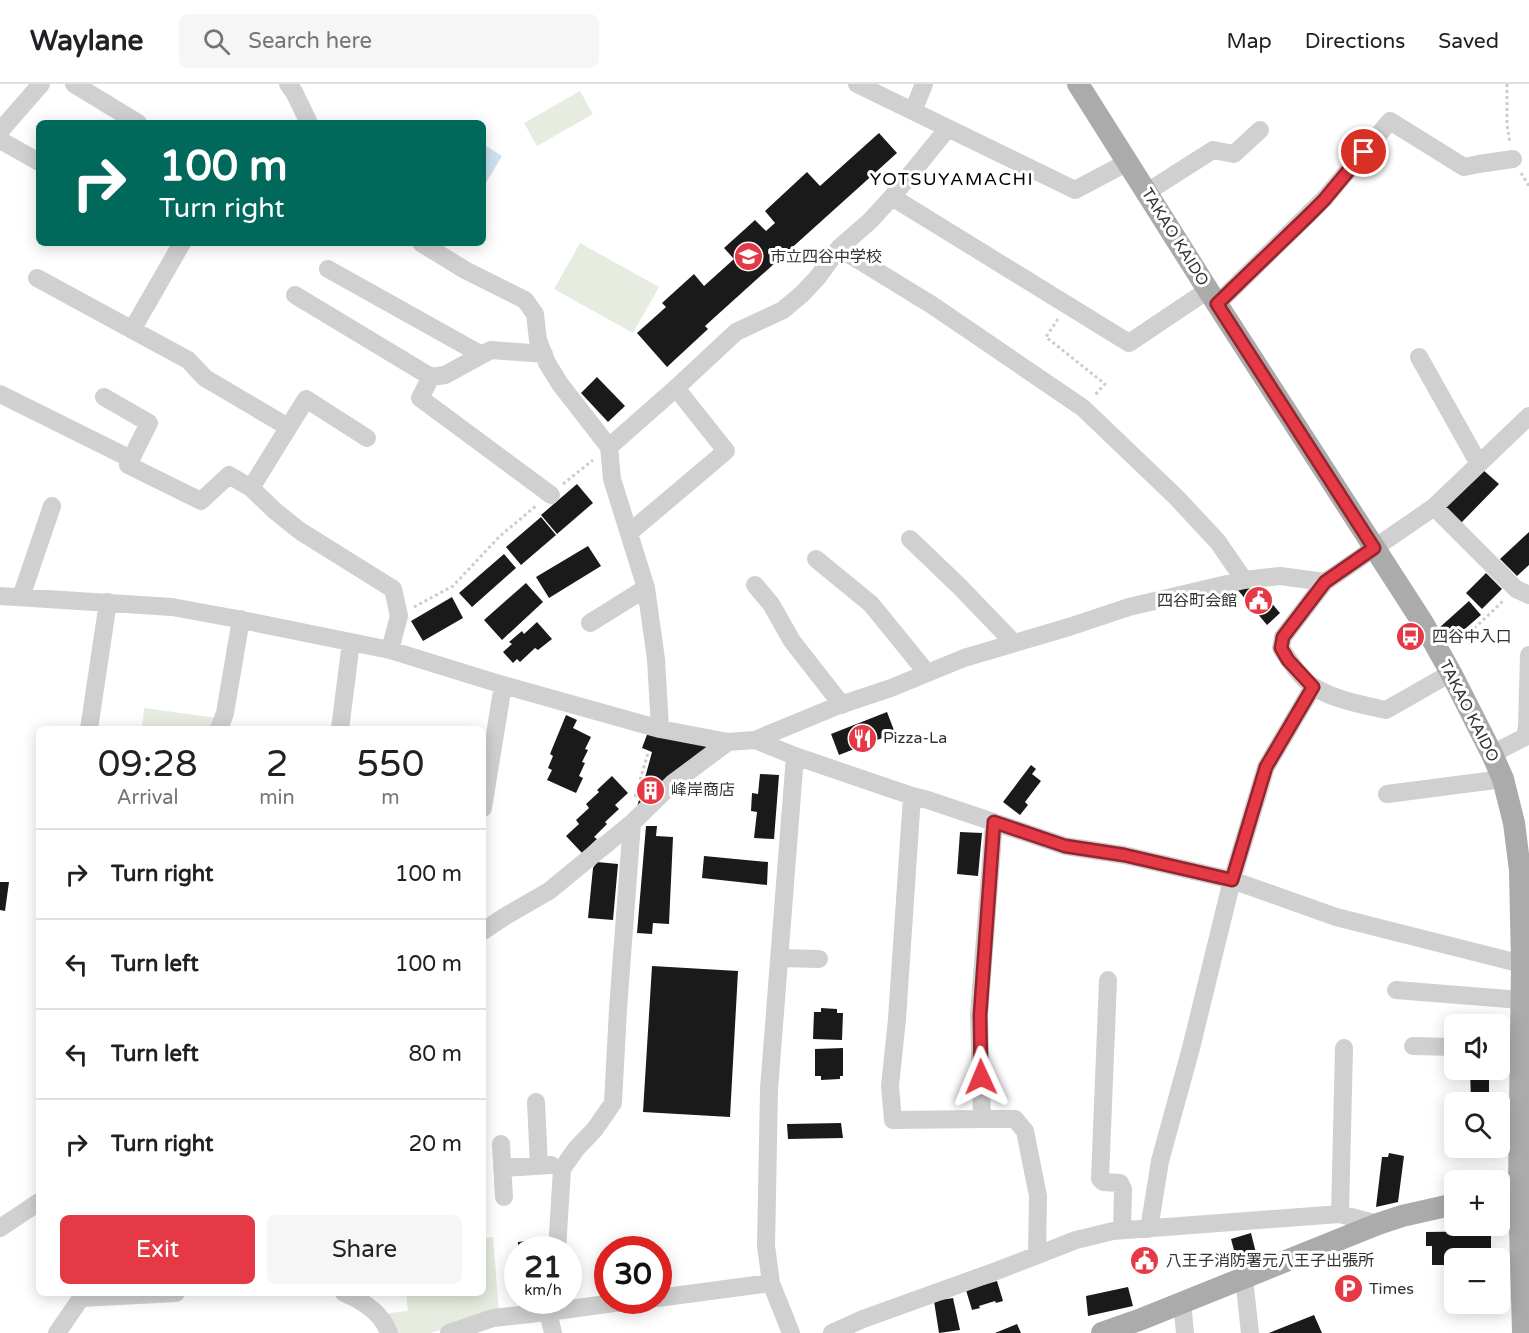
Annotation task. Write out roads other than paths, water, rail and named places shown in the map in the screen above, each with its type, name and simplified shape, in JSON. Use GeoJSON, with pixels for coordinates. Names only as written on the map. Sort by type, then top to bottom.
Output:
{"type":"FeatureCollection","features":[{"type":"Feature","properties":{"kind":"main road","name":"TAKAO KAIDO"},"geometry":{"type":"LineString","coordinates":[[1077,84],[1423,623],[1503,779],[1525,866],[1521,1000],[1510,1049],[1523,1333]]}},
{"type":"Feature","properties":{"kind":"main road"},"geometry":{"type":"LineString","coordinates":[[1102,1333],[1136,1326],[1182,1302],[1378,1224],[1444,1206]]}},
{"type":"Feature","properties":{"kind":"street"},"geometry":{"type":"LineString","coordinates":[[0,131],[41,84]]}},
{"type":"Feature","properties":{"kind":"street"},"geometry":{"type":"LineString","coordinates":[[74,84],[133,120]]}},
{"type":"Feature","properties":{"kind":"street"},"geometry":{"type":"LineString","coordinates":[[288,84],[308,120]]}},
{"type":"Feature","properties":{"kind":"street"},"geometry":{"type":"LineString","coordinates":[[857,84],[1074,190],[1128,162]]}},
{"type":"Feature","properties":{"kind":"street"},"geometry":{"type":"LineString","coordinates":[[913,111],[924,84]]}},
{"type":"Feature","properties":{"kind":"street"},"geometry":{"type":"LineString","coordinates":[[892,197],[1129,343],[1213,297],[1324,200],[1390,121],[1464,167],[1513,159]]}},
{"type":"Feature","properties":{"kind":"street"},"geometry":{"type":"LineString","coordinates":[[609,447],[736,332],[783,310],[802,294],[818,277],[839,248],[870,221],[892,197],[948,128]]}},
{"type":"Feature","properties":{"kind":"street"},"geometry":{"type":"LineString","coordinates":[[1147,192],[1213,150],[1234,154],[1260,129]]}},
{"type":"Feature","properties":{"kind":"street"},"geometry":{"type":"LineString","coordinates":[[0,140],[36,160]]}},
{"type":"Feature","properties":{"kind":"street"},"geometry":{"type":"LineString","coordinates":[[132,330],[180,246]]}},
{"type":"Feature","properties":{"kind":"street"},"geometry":{"type":"LineString","coordinates":[[426,246],[465,270],[525,300],[535,314],[538,340],[560,384],[609,447],[612,479],[646,588],[656,658],[660,729]]}},
{"type":"Feature","properties":{"kind":"street"},"geometry":{"type":"LineString","coordinates":[[839,248],[932,305],[1083,408],[1176,497],[1218,542],[1244,580]]}},
{"type":"Feature","properties":{"kind":"street"},"geometry":{"type":"LineString","coordinates":[[328,269],[482,355]]}},
{"type":"Feature","properties":{"kind":"street"},"geometry":{"type":"LineString","coordinates":[[37,278],[188,360],[205,378],[288,428]]}},
{"type":"Feature","properties":{"kind":"street"},"geometry":{"type":"LineString","coordinates":[[295,295],[431,377],[445,375],[491,350],[544,354]]}},
{"type":"Feature","properties":{"kind":"street"},"geometry":{"type":"LineString","coordinates":[[1419,357],[1479,464]]}},
{"type":"Feature","properties":{"kind":"street"},"geometry":{"type":"LineString","coordinates":[[431,377],[420,398],[550,495]]}},
{"type":"Feature","properties":{"kind":"street"},"geometry":{"type":"LineString","coordinates":[[629,533],[726,452],[676,388]]}},
{"type":"Feature","properties":{"kind":"street"},"geometry":{"type":"LineString","coordinates":[[0,394],[131,459]]}},
{"type":"Feature","properties":{"kind":"street"},"geometry":{"type":"LineString","coordinates":[[104,397],[149,423],[128,465],[201,501],[229,475],[251,488],[300,531],[393,589],[399,616],[390,650]]}},
{"type":"Feature","properties":{"kind":"street"},"geometry":{"type":"LineString","coordinates":[[251,488],[306,399],[367,438]]}},
{"type":"Feature","properties":{"kind":"street"},"geometry":{"type":"LineString","coordinates":[[1447,666],[1386,710],[1348,701],[1313,687],[1288,660],[1281,648],[1283,637],[1325,582],[1434,507],[1529,416]]}},
{"type":"Feature","properties":{"kind":"street"},"geometry":{"type":"LineString","coordinates":[[21,597],[52,506]]}},
{"type":"Feature","properties":{"kind":"street"},"geometry":{"type":"LineString","coordinates":[[1434,507],[1523,592]]}},
{"type":"Feature","properties":{"kind":"street"},"geometry":{"type":"LineString","coordinates":[[910,539],[1014,643]]}},
{"type":"Feature","properties":{"kind":"street"},"geometry":{"type":"LineString","coordinates":[[816,559],[871,604],[927,673]]}},
{"type":"Feature","properties":{"kind":"street"},"geometry":{"type":"LineString","coordinates":[[0,596],[172,607],[241,619],[390,650],[503,685],[660,729],[728,742],[755,740],[964,658],[1129,607],[1244,580],[1280,576],[1325,582]]}},
{"type":"Feature","properties":{"kind":"street"},"geometry":{"type":"LineString","coordinates":[[755,585],[771,604],[792,641],[842,705]]}},
{"type":"Feature","properties":{"kind":"street"},"geometry":{"type":"LineString","coordinates":[[590,623],[646,588]]}},
{"type":"Feature","properties":{"kind":"street"},"geometry":{"type":"LineString","coordinates":[[89,726],[108,602]]}},
{"type":"Feature","properties":{"kind":"street"},"geometry":{"type":"LineString","coordinates":[[220,726],[225,713],[241,619]]}},
{"type":"Feature","properties":{"kind":"street"},"geometry":{"type":"LineString","coordinates":[[340,726],[351,642]]}},
{"type":"Feature","properties":{"kind":"street"},"geometry":{"type":"LineString","coordinates":[[1492,754],[1525,737],[1529,655]]}},
{"type":"Feature","properties":{"kind":"street"},"geometry":{"type":"LineString","coordinates":[[486,790],[503,685]]}},
{"type":"Feature","properties":{"kind":"street"},"geometry":{"type":"LineString","coordinates":[[1149,1229],[1160,1161],[1191,1048],[1232,880],[1266,767],[1313,687]]}},
{"type":"Feature","properties":{"kind":"street"},"geometry":{"type":"LineString","coordinates":[[755,740],[795,756],[1065,846],[1124,855],[1232,880],[1336,917],[1522,964]]}},
{"type":"Feature","properties":{"kind":"street"},"geometry":{"type":"LineString","coordinates":[[486,929],[549,891],[629,825],[673,783],[728,742]]}},
{"type":"Feature","properties":{"kind":"street"},"geometry":{"type":"LineString","coordinates":[[791,1333],[771,1283],[766,1246],[769,1089],[795,756]]}},
{"type":"Feature","properties":{"kind":"street"},"geometry":{"type":"LineString","coordinates":[[1387,794],[1503,779]]}},
{"type":"Feature","properties":{"kind":"street"},"geometry":{"type":"LineString","coordinates":[[912,796],[897,1019],[890,1086],[893,1120],[1015,1119],[1025,1131],[1038,1196],[1037,1255]]}},
{"type":"Feature","properties":{"kind":"street"},"geometry":{"type":"LineString","coordinates":[[982,1119],[980,1015],[994,822]]}},
{"type":"Feature","properties":{"kind":"street"},"geometry":{"type":"LineString","coordinates":[[558,1236],[562,1169],[576,1149],[596,1130],[613,1104],[629,825]]}},
{"type":"Feature","properties":{"kind":"street"},"geometry":{"type":"LineString","coordinates":[[779,958],[819,959]]}},
{"type":"Feature","properties":{"kind":"street"},"geometry":{"type":"LineString","coordinates":[[1108,980],[1100,1179],[1103,1182],[1120,1183],[1123,1189],[1122,1230]]}},
{"type":"Feature","properties":{"kind":"street"},"geometry":{"type":"LineString","coordinates":[[1396,990],[1521,1000]]}},
{"type":"Feature","properties":{"kind":"street"},"geometry":{"type":"LineString","coordinates":[[1413,1046],[1444,1047]]}},
{"type":"Feature","properties":{"kind":"street"},"geometry":{"type":"LineString","coordinates":[[1340,1214],[1344,1048]]}},
{"type":"Feature","properties":{"kind":"street"},"geometry":{"type":"LineString","coordinates":[[536,1102],[539,1166]]}},
{"type":"Feature","properties":{"kind":"street"},"geometry":{"type":"LineString","coordinates":[[501,1144],[504,1197]]}},
{"type":"Feature","properties":{"kind":"street"},"geometry":{"type":"LineString","coordinates":[[502,1168],[565,1164]]}},
{"type":"Feature","properties":{"kind":"street"},"geometry":{"type":"LineString","coordinates":[[0,1228],[36,1204]]}},
{"type":"Feature","properties":{"kind":"street"},"geometry":{"type":"LineString","coordinates":[[832,1333],[863,1319],[1076,1240],[1122,1230],[1340,1214],[1378,1224]]}},
{"type":"Feature","properties":{"kind":"street"},"geometry":{"type":"LineString","coordinates":[[1244,1278],[1250,1333]]}},
{"type":"Feature","properties":{"kind":"street"},"geometry":{"type":"LineString","coordinates":[[672,1296],[771,1283]]}},
{"type":"Feature","properties":{"kind":"street"},"geometry":{"type":"LineString","coordinates":[[57,1333],[81,1296]]}},
{"type":"Feature","properties":{"kind":"street"},"geometry":{"type":"LineString","coordinates":[[352,1296],[378,1315],[389,1333]]}},
{"type":"Feature","properties":{"kind":"street"},"geometry":{"type":"LineString","coordinates":[[1182,1302],[1185,1333]]}},
{"type":"Feature","properties":{"kind":"street"},"geometry":{"type":"LineString","coordinates":[[449,1333],[493,1318],[518,1314]]}},
{"type":"Feature","properties":{"kind":"street"},"geometry":{"type":"LineString","coordinates":[[554,1333],[556,1314]]}},
{"type":"Feature","properties":{"kind":"water"},"geometry":{"type":"Polygon","coordinates":[[[486,146],[502,156],[486,183],[486,146]]]}},
{"type":"Feature","properties":{"kind":"place","name":"市立四谷中学校"},"geometry":{"type":"Point","coordinates":[749,257]}},
{"type":"Feature","properties":{"kind":"place","name":"四谷町会館"},"geometry":{"type":"Point","coordinates":[1258,601]}},
{"type":"Feature","properties":{"kind":"place","name":"四谷中入口"},"geometry":{"type":"Point","coordinates":[1411,637]}},
{"type":"Feature","properties":{"kind":"place","name":"Pizza-La"},"geometry":{"type":"Point","coordinates":[862,738]}},
{"type":"Feature","properties":{"kind":"place","name":"峰岸商店"},"geometry":{"type":"Point","coordinates":[650,790]}},
{"type":"Feature","properties":{"kind":"place","name":"八王子消防署元八王子出張所"},"geometry":{"type":"Point","coordinates":[1145,1261]}},
{"type":"Feature","properties":{"kind":"place","name":"Times"},"geometry":{"type":"Point","coordinates":[1348,1289]}},
{"type":"Feature","properties":{"kind":"district","name":"YOTSUYAMACHI"},"geometry":{"type":"Point","coordinates":[952,179]}}]}
